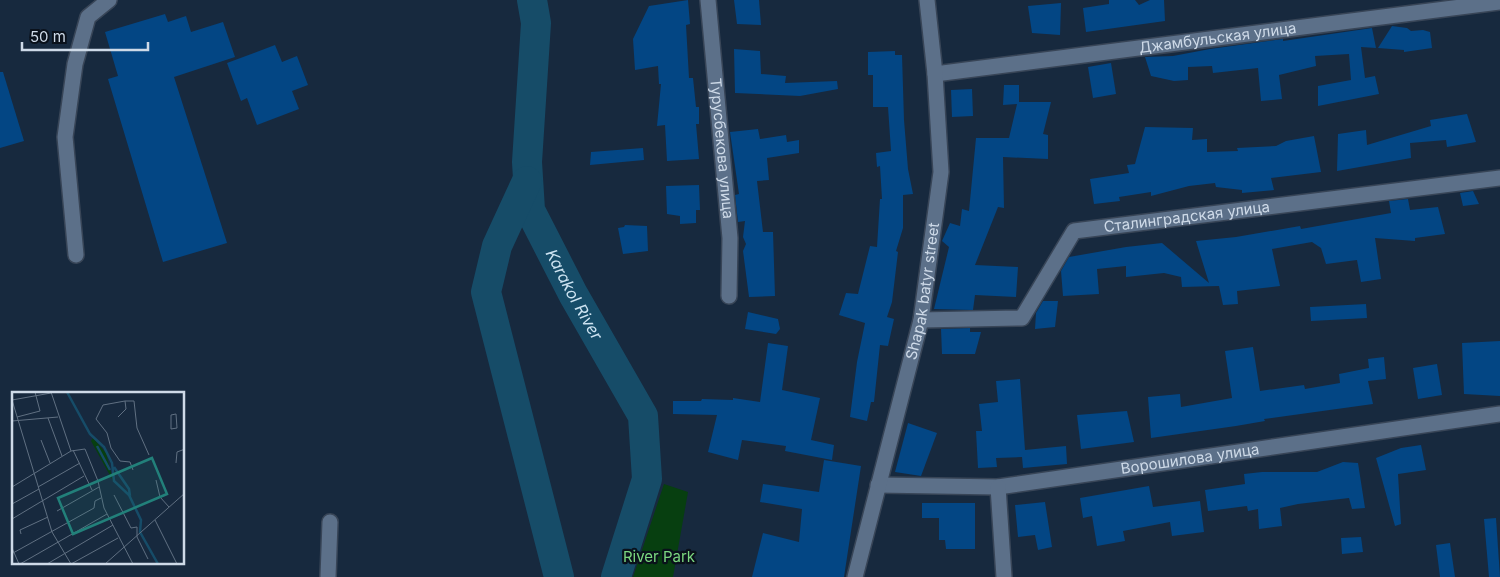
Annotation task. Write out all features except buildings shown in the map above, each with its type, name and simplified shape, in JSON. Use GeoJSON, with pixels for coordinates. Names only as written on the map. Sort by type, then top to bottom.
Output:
{"type":"FeatureCollection","features":[{"type":"Feature","properties":{"kind":"street"},"geometry":{"type":"LineString","coordinates":[[76,255],[65,137],[75,64],[88,17],[109,0]]}},
{"type":"Feature","properties":{"kind":"street","name":"Турусбекова улица"},"geometry":{"type":"LineString","coordinates":[[708,0],[730,238],[729,296]]}},
{"type":"Feature","properties":{"kind":"street","name":"Shapak batyr street"},"geometry":{"type":"LineString","coordinates":[[855,577],[921,320],[941,172],[936,74],[928,0]]}},
{"type":"Feature","properties":{"kind":"street","name":"Джамбульская улица"},"geometry":{"type":"LineString","coordinates":[[936,74],[1500,2]]}},
{"type":"Feature","properties":{"kind":"street","name":"Сталинградская улица"},"geometry":{"type":"LineString","coordinates":[[921,320],[1022,318],[1074,231],[1500,178]]}},
{"type":"Feature","properties":{"kind":"street","name":"Ворошилова улица"},"geometry":{"type":"LineString","coordinates":[[878,485],[998,487],[1500,414]]}},
{"type":"Feature","properties":{"kind":"street"},"geometry":{"type":"LineString","coordinates":[[998,487],[1004,577]]}},
{"type":"Feature","properties":{"kind":"street"},"geometry":{"type":"LineString","coordinates":[[328,577],[330,522]]}},
{"type":"Feature","properties":{"kind":"green space","name":"River Park"},"geometry":{"type":"Polygon","coordinates":[[[664,484],[688,492],[673,577],[633,577],[664,484]]]}},
{"type":"Feature","properties":{"kind":"waterway","name":"Karakol River"},"geometry":{"type":"LineString","coordinates":[[532,0],[536,23],[527,162],[530,210],[573,294],[643,416],[647,479],[616,577]]}},
{"type":"Feature","properties":{"kind":"waterway"},"geometry":{"type":"LineString","coordinates":[[527,181],[497,246],[486,292],[559,577]]}}]}
